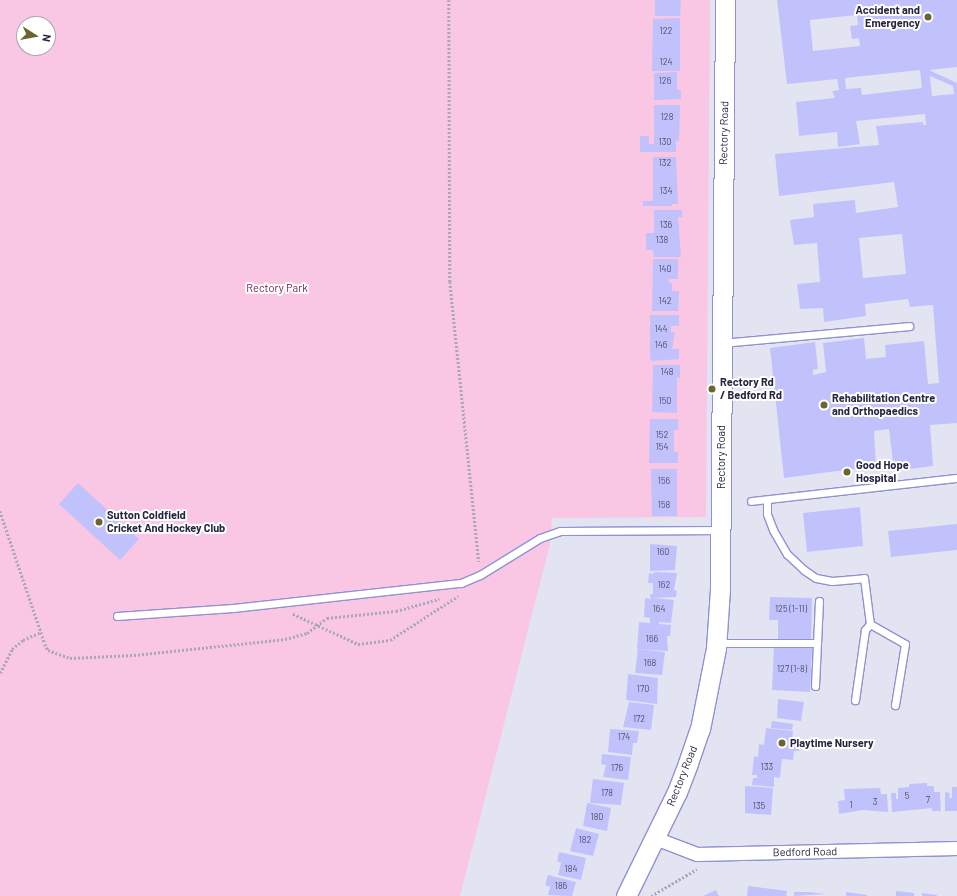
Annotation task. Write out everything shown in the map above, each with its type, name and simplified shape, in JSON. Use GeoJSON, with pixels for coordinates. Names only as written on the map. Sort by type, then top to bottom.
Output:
{"type":"FeatureCollection","features":[{"type":"Feature","properties":{"kind":"street","name":"Rectory Road"},"geometry":{"type":"LineString","coordinates":[[626,896],[677,792],[700,729],[710,688],[716,643],[721,530],[725,0]]}},
{"type":"Feature","properties":{"kind":"street","name":"Bedford Road"},"geometry":{"type":"LineString","coordinates":[[655,838],[683,850],[702,854],[957,848]]}},
{"type":"Feature","properties":{"kind":"lane"},"geometry":{"type":"LineString","coordinates":[[722,343],[909,326]]}},
{"type":"Feature","properties":{"kind":"lane"},"geometry":{"type":"LineString","coordinates":[[751,501],[957,478]]}},
{"type":"Feature","properties":{"kind":"lane"},"geometry":{"type":"LineString","coordinates":[[767,500],[767,514],[773,530],[787,554],[804,570],[816,578],[832,581],[864,578],[870,624],[865,630],[855,700]]}},
{"type":"Feature","properties":{"kind":"lane"},"geometry":{"type":"LineString","coordinates":[[117,616],[269,603],[462,583],[480,575],[540,538],[560,531],[721,530]]}},
{"type":"Feature","properties":{"kind":"lane"},"geometry":{"type":"LineString","coordinates":[[815,686],[819,601]]}},
{"type":"Feature","properties":{"kind":"lane"},"geometry":{"type":"LineString","coordinates":[[870,624],[905,644],[895,705]]}},
{"type":"Feature","properties":{"kind":"lane"},"geometry":{"type":"LineString","coordinates":[[716,643],[817,643]]}},
{"type":"Feature","properties":{"kind":"path"},"geometry":{"type":"LineString","coordinates":[[269,603],[358,644],[390,640],[465,591],[480,575],[450,282],[449,0]]}},
{"type":"Feature","properties":{"kind":"path"},"geometry":{"type":"LineString","coordinates":[[0,511],[48,650],[70,658],[134,655],[285,639],[307,633],[327,618],[396,611],[442,598]]}},
{"type":"Feature","properties":{"kind":"path"},"geometry":{"type":"LineString","coordinates":[[450,596],[458,594]]}},
{"type":"Feature","properties":{"kind":"path"},"geometry":{"type":"LineString","coordinates":[[0,673],[12,649],[23,640],[41,632]]}},
{"type":"Feature","properties":{"kind":"path"},"geometry":{"type":"LineString","coordinates":[[651,896],[697,868],[702,854]]}},
{"type":"Feature","properties":{"kind":"green space","name":"Rectory Park"},"geometry":{"type":"Polygon","coordinates":[[[0,0],[710,0],[706,517],[552,518],[550,544],[460,896],[0,896],[0,0]]]}},
{"type":"Feature","properties":{"kind":"building"},"geometry":{"type":"Polygon","coordinates":[[[655,0],[681,0],[680,16],[655,16],[655,0]]]}},
{"type":"Feature","properties":{"kind":"building"},"geometry":{"type":"Polygon","coordinates":[[[777,0],[957,0],[957,67],[929,70],[957,83],[957,423],[930,425],[933,466],[894,471],[889,429],[874,431],[876,466],[784,478],[770,348],[815,342],[818,369],[813,370],[813,375],[826,372],[823,343],[864,338],[866,359],[886,357],[885,345],[924,341],[928,384],[939,383],[933,305],[910,307],[908,299],[865,304],[866,316],[824,322],[823,308],[800,309],[797,284],[820,282],[817,243],[794,245],[790,220],[814,217],[813,204],[855,200],[856,213],[898,207],[894,182],[779,196],[775,154],[879,145],[876,126],[923,122],[923,125],[926,125],[925,114],[856,121],[860,144],[838,147],[837,132],[799,136],[796,102],[835,98],[832,91],[839,90],[837,79],[787,84],[777,0]],[[857,15],[810,20],[813,51],[860,46],[859,38],[852,39],[850,26],[858,25],[857,15]],[[920,70],[845,78],[846,89],[861,88],[862,95],[922,88],[920,70]],[[930,76],[932,96],[954,94],[953,86],[930,76]],[[902,234],[859,238],[863,278],[906,274],[902,234]]]}},
{"type":"Feature","properties":{"kind":"building"},"geometry":{"type":"Polygon","coordinates":[[[680,18],[680,71],[652,71],[653,19],[680,18]]]}},
{"type":"Feature","properties":{"kind":"building"},"geometry":{"type":"Polygon","coordinates":[[[677,72],[677,90],[681,90],[681,99],[654,100],[654,73],[677,72]]]}},
{"type":"Feature","properties":{"kind":"building"},"geometry":{"type":"Polygon","coordinates":[[[654,105],[680,105],[679,141],[676,141],[676,152],[640,152],[640,136],[649,136],[649,144],[654,144],[654,105]]]}},
{"type":"Feature","properties":{"kind":"building"},"geometry":{"type":"Polygon","coordinates":[[[653,157],[676,157],[678,204],[672,204],[672,206],[643,206],[643,201],[653,201],[653,157]]]}},
{"type":"Feature","properties":{"kind":"building"},"geometry":{"type":"Polygon","coordinates":[[[654,210],[682,210],[682,217],[678,217],[681,257],[654,257],[653,250],[646,250],[646,233],[654,233],[654,210]]]}},
{"type":"Feature","properties":{"kind":"building"},"geometry":{"type":"Polygon","coordinates":[[[653,259],[678,259],[678,279],[669,279],[669,283],[672,283],[672,291],[679,291],[678,311],[652,311],[653,259]]]}},
{"type":"Feature","properties":{"kind":"building"},"geometry":{"type":"Polygon","coordinates":[[[650,315],[679,315],[679,326],[671,326],[671,332],[675,332],[672,349],[679,349],[679,359],[653,361],[650,359],[650,315]]]}},
{"type":"Feature","properties":{"kind":"building"},"geometry":{"type":"Polygon","coordinates":[[[653,365],[680,365],[680,378],[677,378],[677,413],[652,412],[653,365]]]}},
{"type":"Feature","properties":{"kind":"building"},"geometry":{"type":"Polygon","coordinates":[[[650,419],[678,419],[678,430],[674,430],[674,452],[678,452],[678,463],[649,463],[650,419]]]}},
{"type":"Feature","properties":{"kind":"building"},"geometry":{"type":"Polygon","coordinates":[[[651,469],[677,469],[677,516],[652,516],[651,469]]]}},
{"type":"Feature","properties":{"kind":"building","name":"Sutton Coldfield Cricket And Hockey Club"},"geometry":{"type":"Polygon","coordinates":[[[78,483],[139,539],[120,560],[59,504],[78,483]]]}},
{"type":"Feature","properties":{"kind":"building"},"geometry":{"type":"Polygon","coordinates":[[[860,507],[863,546],[807,552],[803,513],[860,507]]]}},
{"type":"Feature","properties":{"kind":"building"},"geometry":{"type":"Polygon","coordinates":[[[957,524],[957,550],[891,557],[888,531],[957,524]]]}},
{"type":"Feature","properties":{"kind":"building"},"geometry":{"type":"Polygon","coordinates":[[[650,544],[677,546],[675,570],[650,571],[650,544]]]}},
{"type":"Feature","properties":{"kind":"building"},"geometry":{"type":"Polygon","coordinates":[[[654,572],[677,573],[674,590],[677,591],[676,597],[654,598],[674,600],[671,623],[659,622],[659,624],[671,625],[670,636],[667,636],[668,651],[637,649],[639,622],[650,623],[650,618],[644,617],[645,598],[651,599],[650,594],[653,594],[653,583],[648,583],[649,573],[654,574],[654,572]]]}},
{"type":"Feature","properties":{"kind":"building"},"geometry":{"type":"Polygon","coordinates":[[[770,597],[812,598],[811,640],[778,639],[778,620],[769,620],[770,597]]]}},
{"type":"Feature","properties":{"kind":"building"},"geometry":{"type":"Polygon","coordinates":[[[774,646],[812,648],[810,692],[772,690],[774,646]]]}},
{"type":"Feature","properties":{"kind":"building"},"geometry":{"type":"Polygon","coordinates":[[[638,649],[665,652],[662,675],[635,673],[638,649]]]}},
{"type":"Feature","properties":{"kind":"building"},"geometry":{"type":"Polygon","coordinates":[[[628,674],[658,678],[657,704],[626,700],[628,674]]]}},
{"type":"Feature","properties":{"kind":"building"},"geometry":{"type":"Polygon","coordinates":[[[778,699],[804,702],[801,721],[777,718],[778,699]]]}},
{"type":"Feature","properties":{"kind":"building"},"geometry":{"type":"Polygon","coordinates":[[[629,702],[654,705],[651,730],[623,727],[629,702]]]}},
{"type":"Feature","properties":{"kind":"building"},"geometry":{"type":"Polygon","coordinates":[[[772,721],[793,724],[792,730],[771,728],[772,721]]]}},
{"type":"Feature","properties":{"kind":"building"},"geometry":{"type":"Polygon","coordinates":[[[766,728],[793,731],[792,740],[800,741],[799,751],[794,751],[793,760],[782,759],[780,778],[774,777],[774,787],[752,785],[753,778],[757,778],[757,775],[752,775],[754,756],[758,757],[759,744],[764,745],[766,728]]]}},
{"type":"Feature","properties":{"kind":"building"},"geometry":{"type":"Polygon","coordinates":[[[610,729],[639,731],[637,743],[633,743],[632,755],[608,752],[610,729]]]}},
{"type":"Feature","properties":{"kind":"building"},"geometry":{"type":"Polygon","coordinates":[[[602,754],[631,757],[628,780],[603,777],[606,765],[601,764],[602,754]]]}},
{"type":"Feature","properties":{"kind":"building"},"geometry":{"type":"Polygon","coordinates":[[[593,779],[624,783],[621,805],[590,803],[593,779]]]}},
{"type":"Feature","properties":{"kind":"building"},"geometry":{"type":"Polygon","coordinates":[[[927,783],[927,786],[934,786],[934,792],[940,792],[941,811],[932,811],[932,808],[892,812],[891,793],[896,793],[896,799],[898,799],[898,788],[909,787],[909,784],[927,783]]]}},
{"type":"Feature","properties":{"kind":"building"},"geometry":{"type":"Polygon","coordinates":[[[745,786],[773,788],[771,815],[745,813],[745,786]]]}},
{"type":"Feature","properties":{"kind":"building"},"geometry":{"type":"Polygon","coordinates":[[[952,787],[957,787],[957,811],[945,811],[945,792],[950,793],[949,798],[952,798],[952,787]]]}},
{"type":"Feature","properties":{"kind":"building"},"geometry":{"type":"Polygon","coordinates":[[[880,788],[881,794],[887,794],[888,812],[863,810],[839,814],[838,801],[845,800],[844,789],[880,788]]]}},
{"type":"Feature","properties":{"kind":"building"},"geometry":{"type":"Polygon","coordinates":[[[587,803],[611,808],[607,831],[583,826],[587,803]]]}},
{"type":"Feature","properties":{"kind":"building"},"geometry":{"type":"Polygon","coordinates":[[[576,828],[599,834],[593,856],[570,851],[576,828]]]}},
{"type":"Feature","properties":{"kind":"building"},"geometry":{"type":"Polygon","coordinates":[[[559,852],[586,858],[581,880],[558,875],[561,863],[557,861],[559,852]]]}},
{"type":"Feature","properties":{"kind":"building"},"geometry":{"type":"Polygon","coordinates":[[[548,875],[576,882],[572,896],[548,895],[550,887],[545,885],[548,875]]]}},
{"type":"Feature","properties":{"kind":"building"},"geometry":{"type":"Polygon","coordinates":[[[748,886],[787,891],[786,896],[747,896],[748,886]]]}},
{"type":"Feature","properties":{"kind":"building"},"geometry":{"type":"Polygon","coordinates":[[[716,890],[719,896],[703,896],[716,890]]]}},
{"type":"Feature","properties":{"kind":"building"},"geometry":{"type":"Polygon","coordinates":[[[896,891],[914,893],[914,896],[896,896],[896,891]]]}},
{"type":"Feature","properties":{"kind":"building"},"geometry":{"type":"Polygon","coordinates":[[[794,892],[809,892],[826,894],[794,896],[794,892]]]}},
{"type":"Feature","properties":{"kind":"building"},"geometry":{"type":"Polygon","coordinates":[[[846,892],[867,895],[867,896],[846,896],[846,892]]]}},
{"type":"Feature","properties":{"kind":"building"},"geometry":{"type":"Polygon","coordinates":[[[922,893],[937,895],[937,896],[922,896],[922,893]]]}},
{"type":"Feature","properties":{"kind":"place","name":"Accident and Emergency"},"geometry":{"type":"Point","coordinates":[928,17]}},
{"type":"Feature","properties":{"kind":"place","name":"Rectory Rd / Bedford Rd"},"geometry":{"type":"Point","coordinates":[712,389]}},
{"type":"Feature","properties":{"kind":"place","name":"Rehabilitation Centre and Orthopaedics"},"geometry":{"type":"Point","coordinates":[824,405]}},
{"type":"Feature","properties":{"kind":"place","name":"Good Hope Hospital"},"geometry":{"type":"Point","coordinates":[847,472]}},
{"type":"Feature","properties":{"kind":"place","name":"Sutton Coldfield Cricket And Hockey Club"},"geometry":{"type":"Point","coordinates":[99,522]}},
{"type":"Feature","properties":{"kind":"place","name":"Playtime Nursery"},"geometry":{"type":"Point","coordinates":[782,743]}}]}
